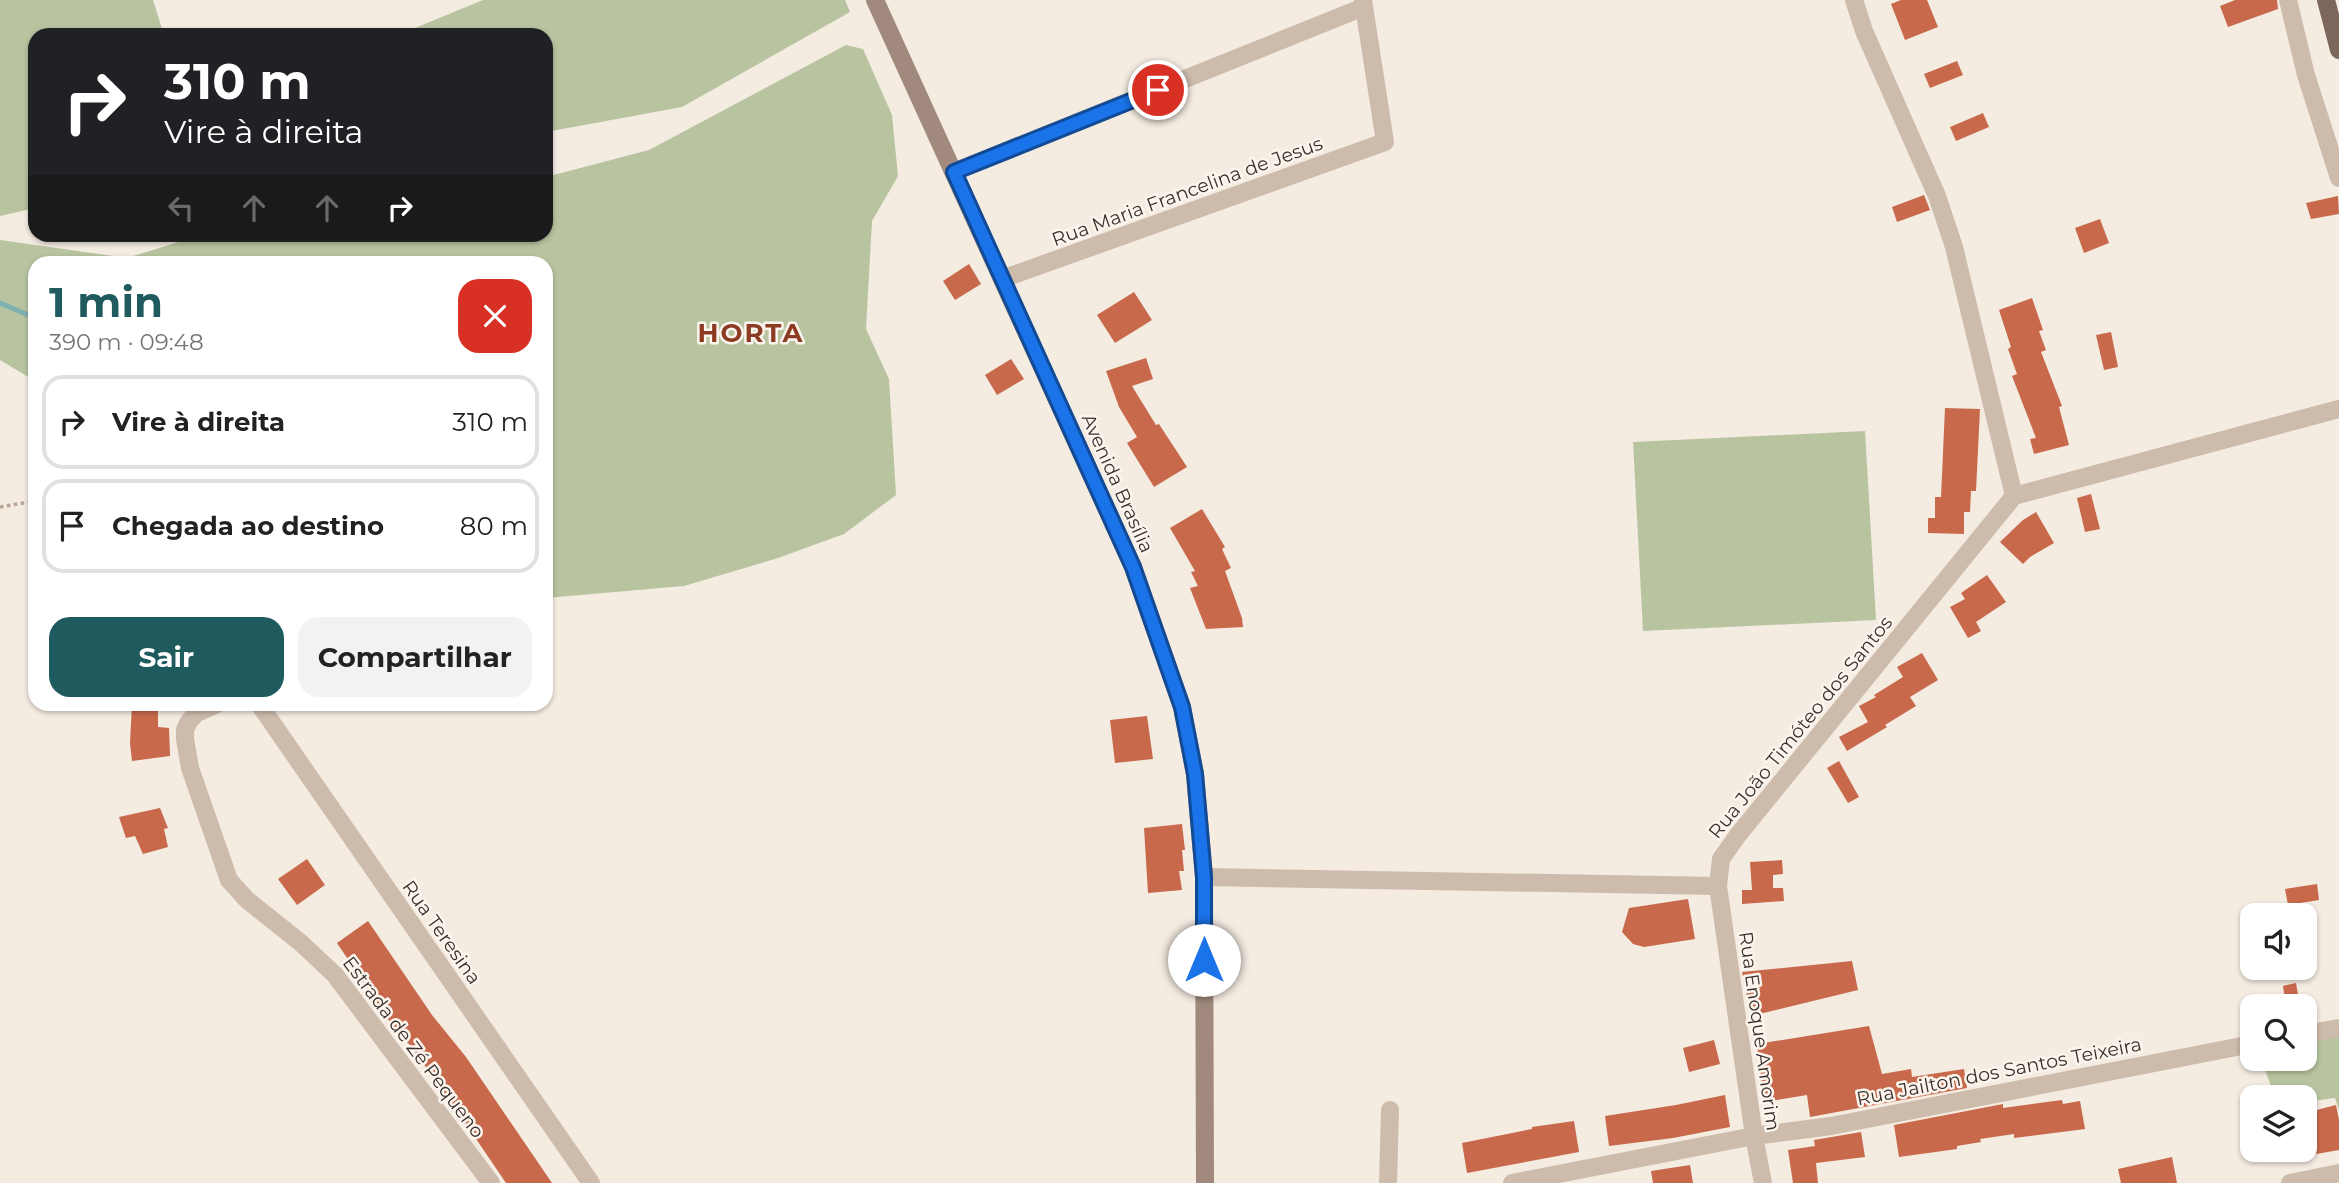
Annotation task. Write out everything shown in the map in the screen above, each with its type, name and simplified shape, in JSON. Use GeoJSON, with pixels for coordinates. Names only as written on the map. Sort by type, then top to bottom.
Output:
{"type":"FeatureCollection","features":[{"type":"Feature","properties":{"kind":"main road","name":"Avenida Brasília"},"geometry":{"type":"LineString","coordinates":[[876,0],[1133,567],[1182,707],[1195,774],[1204,877],[1205,1183]]}},
{"type":"Feature","properties":{"kind":"main road"},"geometry":{"type":"LineString","coordinates":[[2326,0],[2339,50]]}},
{"type":"Feature","properties":{"kind":"street"},"geometry":{"type":"LineString","coordinates":[[1854,0],[1864,31],[1937,196],[1954,247],[2014,496],[2339,409]]}},
{"type":"Feature","properties":{"kind":"street"},"geometry":{"type":"LineString","coordinates":[[2288,0],[2306,75],[2339,178]]}},
{"type":"Feature","properties":{"kind":"street"},"geometry":{"type":"LineString","coordinates":[[954,172],[1363,4]]}},
{"type":"Feature","properties":{"kind":"street","name":"Rua Maria Francelina de Jesus"},"geometry":{"type":"LineString","coordinates":[[1002,279],[1385,142],[1363,4]]}},
{"type":"Feature","properties":{"kind":"street","name":"Rua João Timóteo dos Santos"},"geometry":{"type":"LineString","coordinates":[[1718,886],[1721,859],[1738,835],[2014,496]]}},
{"type":"Feature","properties":{"kind":"street","name":"Estrada de Zé Pequeno"},"geometry":{"type":"LineString","coordinates":[[201,711],[189,720],[185,738],[190,768],[229,880],[247,900],[302,943],[335,975],[491,1183]]}},
{"type":"Feature","properties":{"kind":"street","name":"Rua Teresina"},"geometry":{"type":"LineString","coordinates":[[264,711],[591,1183]]}},
{"type":"Feature","properties":{"kind":"street"},"geometry":{"type":"LineString","coordinates":[[1204,877],[1718,886]]}},
{"type":"Feature","properties":{"kind":"street","name":"Rua Enoque Amorim"},"geometry":{"type":"LineString","coordinates":[[1718,886],[1763,1183]]}},
{"type":"Feature","properties":{"kind":"street"},"geometry":{"type":"LineString","coordinates":[[2317,1032],[2339,1028]]}},
{"type":"Feature","properties":{"kind":"street","name":"Rua Jailton dos Santos Teixeira"},"geometry":{"type":"LineString","coordinates":[[1512,1183],[1754,1136],[1831,1126],[2240,1046]]}},
{"type":"Feature","properties":{"kind":"street"},"geometry":{"type":"LineString","coordinates":[[1388,1183],[1390,1110]]}},
{"type":"Feature","properties":{"kind":"street"},"geometry":{"type":"LineString","coordinates":[[2290,1183],[2339,1173]]}},
{"type":"Feature","properties":{"kind":"path"},"geometry":{"type":"LineString","coordinates":[[0,507],[28,502]]}},
{"type":"Feature","properties":{"kind":"green space"},"geometry":{"type":"Polygon","coordinates":[[[0,0],[153,0],[162,28],[28,28],[28,210],[0,216],[0,0]]]}},
{"type":"Feature","properties":{"kind":"green space"},"geometry":{"type":"Polygon","coordinates":[[[483,0],[845,0],[850,12],[682,107],[553,131],[553,28],[415,28],[483,0]]]}},
{"type":"Feature","properties":{"kind":"green space"},"geometry":{"type":"Polygon","coordinates":[[[846,45],[863,49],[892,115],[898,176],[872,221],[866,329],[889,379],[896,495],[844,534],[778,558],[684,586],[553,597],[553,256],[133,256],[178,242],[553,242],[553,175],[649,150],[846,45]]]}},
{"type":"Feature","properties":{"kind":"green space"},"geometry":{"type":"Polygon","coordinates":[[[0,240],[113,256],[28,256],[28,377],[0,360],[0,240]]]}},
{"type":"Feature","properties":{"kind":"green space"},"geometry":{"type":"Polygon","coordinates":[[[1865,431],[1876,620],[1643,631],[1633,442],[1865,431]]]}},
{"type":"Feature","properties":{"kind":"green space"},"geometry":{"type":"Polygon","coordinates":[[[2339,1034],[2339,1110],[2335,1098],[2317,1100],[2317,1085],[2271,1085],[2265,1071],[2317,1071],[2317,1038],[2339,1034]]]}},
{"type":"Feature","properties":{"kind":"building"},"geometry":{"type":"Polygon","coordinates":[[[1901,0],[1927,0],[1938,27],[1905,40],[1891,4],[1901,0]]]}},
{"type":"Feature","properties":{"kind":"building"},"geometry":{"type":"Polygon","coordinates":[[[2235,0],[2277,0],[2278,9],[2228,27],[2220,6],[2235,0]]]}},
{"type":"Feature","properties":{"kind":"building"},"geometry":{"type":"Polygon","coordinates":[[[1957,61],[1963,75],[1930,88],[1924,74],[1957,61]]]}},
{"type":"Feature","properties":{"kind":"building"},"geometry":{"type":"Polygon","coordinates":[[[1983,113],[1989,127],[1956,141],[1950,127],[1983,113]]]}},
{"type":"Feature","properties":{"kind":"building"},"geometry":{"type":"Polygon","coordinates":[[[1924,195],[1930,210],[1897,222],[1892,207],[1924,195]]]}},
{"type":"Feature","properties":{"kind":"building"},"geometry":{"type":"Polygon","coordinates":[[[2338,196],[2339,214],[2311,219],[2306,203],[2338,196]]]}},
{"type":"Feature","properties":{"kind":"building"},"geometry":{"type":"Polygon","coordinates":[[[2100,219],[2109,243],[2084,253],[2075,228],[2100,219]]]}},
{"type":"Feature","properties":{"kind":"building"},"geometry":{"type":"Polygon","coordinates":[[[969,264],[981,284],[955,300],[943,281],[969,264]]]}},
{"type":"Feature","properties":{"kind":"building"},"geometry":{"type":"Polygon","coordinates":[[[1134,292],[1152,320],[1115,343],[1097,315],[1134,292]]]}},
{"type":"Feature","properties":{"kind":"building"},"geometry":{"type":"Polygon","coordinates":[[[2032,298],[2043,330],[2039,331],[2046,350],[2041,352],[2062,406],[2059,407],[2069,445],[2034,454],[2030,439],[2036,438],[2012,376],[2017,374],[1999,310],[2032,298]]]}},
{"type":"Feature","properties":{"kind":"building"},"geometry":{"type":"Polygon","coordinates":[[[2111,332],[2118,367],[2104,370],[2096,335],[2111,332]]]}},
{"type":"Feature","properties":{"kind":"building"},"geometry":{"type":"Polygon","coordinates":[[[1146,358],[1153,379],[1132,386],[1187,467],[1154,487],[1127,443],[1137,437],[1119,407],[1106,371],[1146,358]]]}},
{"type":"Feature","properties":{"kind":"building"},"geometry":{"type":"Polygon","coordinates":[[[1011,359],[1024,379],[997,395],[985,375],[1011,359]]]}},
{"type":"Feature","properties":{"kind":"building"},"geometry":{"type":"Polygon","coordinates":[[[1945,408],[1980,409],[1976,491],[1971,491],[1970,512],[1964,512],[1964,534],[1928,533],[1928,518],[1935,518],[1935,497],[1941,497],[1945,408]]]}},
{"type":"Feature","properties":{"kind":"building"},"geometry":{"type":"Polygon","coordinates":[[[2091,494],[2100,529],[2085,532],[2077,498],[2091,494]]]}},
{"type":"Feature","properties":{"kind":"building"},"geometry":{"type":"Polygon","coordinates":[[[1202,509],[1225,547],[1222,549],[1231,568],[1225,571],[1243,627],[1206,629],[1190,588],[1198,586],[1191,572],[1195,571],[1170,528],[1202,509]]]}},
{"type":"Feature","properties":{"kind":"building"},"geometry":{"type":"Polygon","coordinates":[[[2036,512],[2054,543],[2023,564],[2000,542],[2023,520],[2036,512]]]}},
{"type":"Feature","properties":{"kind":"building"},"geometry":{"type":"Polygon","coordinates":[[[1987,575],[2006,602],[1976,622],[1981,631],[1968,638],[1950,607],[1965,599],[1961,593],[1987,575]]]}},
{"type":"Feature","properties":{"kind":"building"},"geometry":{"type":"Polygon","coordinates":[[[1922,653],[1938,680],[1910,697],[1916,706],[1847,751],[1839,737],[1868,722],[1859,706],[1903,677],[1897,667],[1922,653]]]}},
{"type":"Feature","properties":{"kind":"building"},"geometry":{"type":"Polygon","coordinates":[[[132,711],[158,711],[158,727],[169,728],[170,756],[132,761],[132,711]]]}},
{"type":"Feature","properties":{"kind":"building"},"geometry":{"type":"Polygon","coordinates":[[[1147,716],[1153,759],[1115,763],[1110,720],[1147,716]]]}},
{"type":"Feature","properties":{"kind":"building"},"geometry":{"type":"Polygon","coordinates":[[[1839,761],[1859,797],[1848,803],[1827,768],[1839,761]]]}},
{"type":"Feature","properties":{"kind":"building"},"geometry":{"type":"Polygon","coordinates":[[[160,808],[168,828],[164,829],[168,847],[143,854],[135,836],[126,838],[119,817],[160,808]]]}},
{"type":"Feature","properties":{"kind":"building"},"geometry":{"type":"Polygon","coordinates":[[[1182,824],[1184,871],[1179,871],[1182,890],[1148,893],[1144,828],[1182,824]]]}},
{"type":"Feature","properties":{"kind":"building"},"geometry":{"type":"Polygon","coordinates":[[[307,859],[325,885],[297,905],[278,879],[307,859]]]}},
{"type":"Feature","properties":{"kind":"building"},"geometry":{"type":"Polygon","coordinates":[[[1782,860],[1783,874],[1773,875],[1773,888],[1783,888],[1784,901],[1742,904],[1742,890],[1752,890],[1750,862],[1782,860]]]}},
{"type":"Feature","properties":{"kind":"building"},"geometry":{"type":"Polygon","coordinates":[[[2317,884],[2319,900],[2288,903],[2285,889],[2317,884]]]}},
{"type":"Feature","properties":{"kind":"building"},"geometry":{"type":"Polygon","coordinates":[[[1688,899],[1695,939],[1644,947],[1633,944],[1622,932],[1629,908],[1688,899]]]}},
{"type":"Feature","properties":{"kind":"building"},"geometry":{"type":"Polygon","coordinates":[[[368,921],[552,1183],[506,1183],[410,1045],[396,1031],[337,943],[368,921]]]}},
{"type":"Feature","properties":{"kind":"building"},"geometry":{"type":"Polygon","coordinates":[[[1852,961],[1858,990],[1751,1016],[1742,972],[1852,961]]]}},
{"type":"Feature","properties":{"kind":"building"},"geometry":{"type":"Polygon","coordinates":[[[2296,983],[2298,994],[2284,994],[2283,986],[2296,983]]]}},
{"type":"Feature","properties":{"kind":"building"},"geometry":{"type":"Polygon","coordinates":[[[1869,1026],[1882,1074],[1911,1069],[1912,1077],[1964,1069],[1967,1088],[1810,1117],[1807,1095],[1764,1102],[1757,1044],[1869,1026]]]}},
{"type":"Feature","properties":{"kind":"building"},"geometry":{"type":"Polygon","coordinates":[[[1714,1040],[1720,1064],[1689,1072],[1683,1048],[1714,1040]]]}},
{"type":"Feature","properties":{"kind":"building"},"geometry":{"type":"Polygon","coordinates":[[[1725,1095],[1730,1127],[1609,1146],[1605,1116],[1725,1095]]]}},
{"type":"Feature","properties":{"kind":"building"},"geometry":{"type":"Polygon","coordinates":[[[2062,1100],[2063,1104],[2080,1101],[2085,1129],[2014,1138],[2014,1134],[1980,1139],[1981,1142],[1957,1146],[1957,1149],[1899,1157],[1894,1125],[2003,1104],[2003,1108],[2062,1100]]]}},
{"type":"Feature","properties":{"kind":"building"},"geometry":{"type":"Polygon","coordinates":[[[2336,1105],[2339,1150],[2317,1154],[2317,1110],[2336,1105]]]}},
{"type":"Feature","properties":{"kind":"building"},"geometry":{"type":"Polygon","coordinates":[[[1574,1121],[1579,1152],[1467,1173],[1462,1143],[1532,1127],[1574,1121]]]}},
{"type":"Feature","properties":{"kind":"building"},"geometry":{"type":"Polygon","coordinates":[[[1861,1132],[1865,1157],[1816,1163],[1818,1183],[1793,1183],[1788,1150],[1815,1146],[1814,1140],[1861,1132]]]}},
{"type":"Feature","properties":{"kind":"building"},"geometry":{"type":"Polygon","coordinates":[[[2172,1157],[2177,1183],[2121,1183],[2118,1169],[2172,1157]]]}},
{"type":"Feature","properties":{"kind":"building"},"geometry":{"type":"Polygon","coordinates":[[[1690,1165],[1693,1183],[1653,1183],[1651,1171],[1690,1165]]]}},
{"type":"Feature","properties":{"kind":"waterway"},"geometry":{"type":"LineString","coordinates":[[0,303],[28,315]]}},
{"type":"Feature","properties":{"kind":"district","name":"HORTA"},"geometry":{"type":"Point","coordinates":[751,333]}},
{"type":"Feature","properties":{"kind":"route"},"geometry":{"type":"LineString","coordinates":[[1158,90],[954,172],[1133,567],[1182,707],[1195,774],[1204,877],[1204,960]]}}]}
